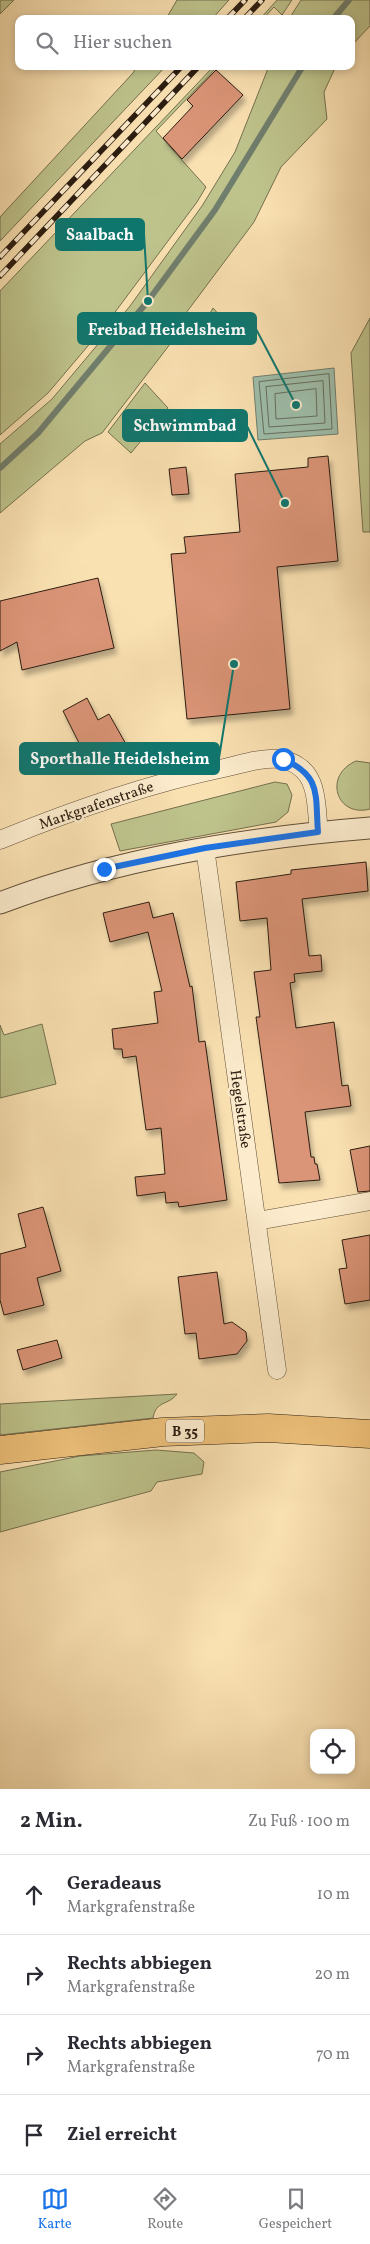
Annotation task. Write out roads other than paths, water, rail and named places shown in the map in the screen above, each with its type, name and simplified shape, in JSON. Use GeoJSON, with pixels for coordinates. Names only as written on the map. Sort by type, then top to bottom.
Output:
{"type":"FeatureCollection","features":[{"type":"Feature","properties":{"kind":"main road","name":"B 35"},"geometry":{"type":"LineString","coordinates":[[0,1450],[163,1432],[268,1428],[370,1434]]}},
{"type":"Feature","properties":{"kind":"street","name":"Markgrafenstraße"},"geometry":{"type":"LineString","coordinates":[[0,840],[65,813],[134,790],[182,777],[267,759],[283,759],[298,766],[308,774],[314,787],[318,832]]}},
{"type":"Feature","properties":{"kind":"street"},"geometry":{"type":"LineString","coordinates":[[0,904],[45,886],[104,869],[205,848],[318,832],[370,828]]}},
{"type":"Feature","properties":{"kind":"street","name":"Hegelstraße"},"geometry":{"type":"LineString","coordinates":[[205,848],[277,1370]]}},
{"type":"Feature","properties":{"kind":"street"},"geometry":{"type":"LineString","coordinates":[[257,1221],[370,1200]]}},
{"type":"Feature","properties":{"kind":"water"},"geometry":{"type":"Polygon","coordinates":[[[334,368],[338,434],[258,440],[253,377],[334,368]]]}},
{"type":"Feature","properties":{"kind":"waterway"},"geometry":{"type":"LineString","coordinates":[[336,15],[349,0]]}},
{"type":"Feature","properties":{"kind":"waterway"},"geometry":{"type":"LineString","coordinates":[[0,468],[38,433],[148,301],[215,210],[301,70]]}},
{"type":"Feature","properties":{"kind":"railway"},"geometry":{"type":"LineString","coordinates":[[231,15],[245,0]]}},
{"type":"Feature","properties":{"kind":"railway"},"geometry":{"type":"LineString","coordinates":[[248,15],[262,0]]}},
{"type":"Feature","properties":{"kind":"railway"},"geometry":{"type":"LineString","coordinates":[[0,257],[178,70]]}},
{"type":"Feature","properties":{"kind":"railway"},"geometry":{"type":"LineString","coordinates":[[0,276],[195,70]]}},
{"type":"Feature","properties":{"kind":"place","name":"Saalbach"},"geometry":{"type":"Point","coordinates":[148,301]}},
{"type":"Feature","properties":{"kind":"place","name":"Freibad Heidelsheim"},"geometry":{"type":"Point","coordinates":[296,405]}},
{"type":"Feature","properties":{"kind":"place","name":"Schwimmbad"},"geometry":{"type":"Point","coordinates":[285,503]}},
{"type":"Feature","properties":{"kind":"place","name":"Sporthalle Heidelsheim"},"geometry":{"type":"Point","coordinates":[234,664]}}]}
